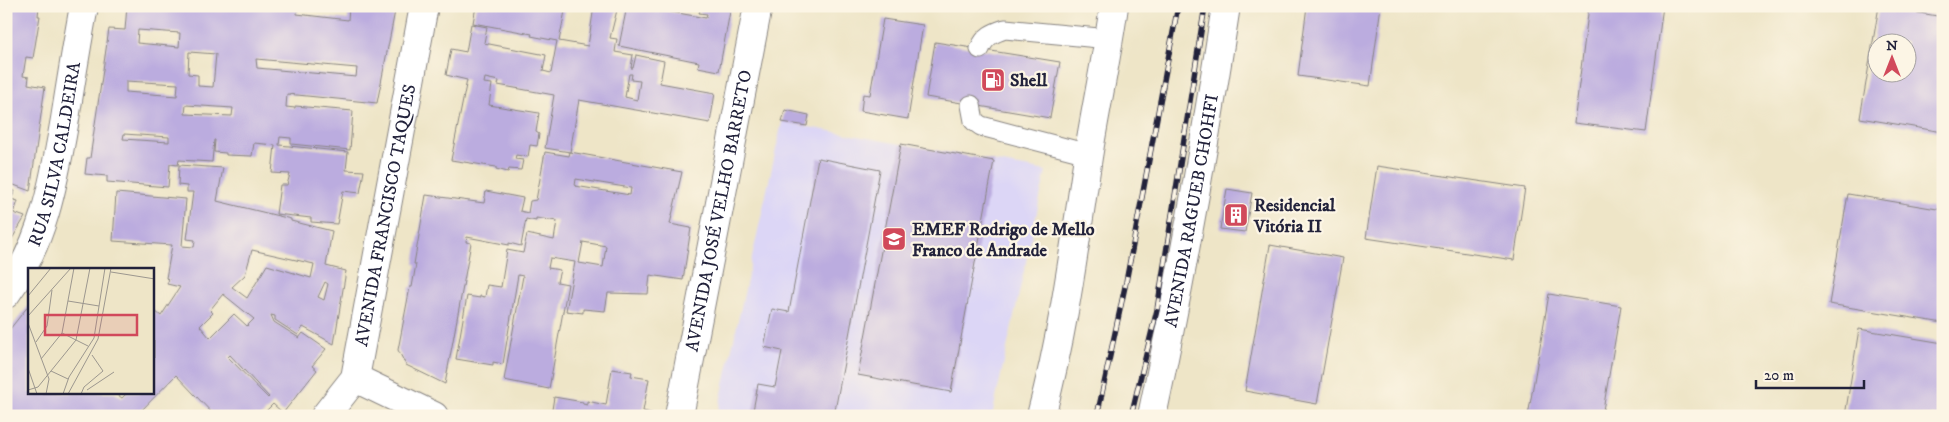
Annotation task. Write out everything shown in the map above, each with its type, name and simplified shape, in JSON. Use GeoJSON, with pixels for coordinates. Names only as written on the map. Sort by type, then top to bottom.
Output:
{"type":"FeatureCollection","features":[{"type":"Feature","properties":{"kind":"main road","name":"RUA SILVA CALDEIRA"},"geometry":{"type":"LineString","coordinates":[[6,294],[19,277],[40,232],[54,182],[84,6]]}},
{"type":"Feature","properties":{"kind":"main road","name":"AVENIDA FRANCISCO TAQUES"},"geometry":{"type":"LineString","coordinates":[[325,416],[355,378],[424,6]]}},
{"type":"Feature","properties":{"kind":"main road","name":"AVENIDA JOSÉ VELHO BARRETO"},"geometry":{"type":"LineString","coordinates":[[679,416],[758,6]]}},
{"type":"Feature","properties":{"kind":"main road"},"geometry":{"type":"LineString","coordinates":[[1041,416],[1050,384],[1074,252],[1088,154],[1114,6]]}},
{"type":"Feature","properties":{"kind":"main road","name":"AVENIDA RAGUEB CHOHFI"},"geometry":{"type":"LineString","coordinates":[[1152,416],[1167,348],[1206,133],[1226,6]]}},
{"type":"Feature","properties":{"kind":"main road"},"geometry":{"type":"LineString","coordinates":[[355,378],[434,416]]}},
{"type":"Feature","properties":{"kind":"lane"},"geometry":{"type":"LineString","coordinates":[[980,49],[984,40],[992,33],[1005,29],[1109,39]]}},
{"type":"Feature","properties":{"kind":"lane"},"geometry":{"type":"LineString","coordinates":[[971,104],[974,121],[981,126],[1088,154]]}},
{"type":"Feature","properties":{"kind":"shaded area","name":"EMEF Rodrigo de Mello Franco de Andrade"},"geometry":{"type":"Polygon","coordinates":[[[782,122],[1046,171],[992,416],[717,416],[782,122]]]}},
{"type":"Feature","properties":{"kind":"building"},"geometry":{"type":"Polygon","coordinates":[[[6,6],[39,6],[38,16],[40,16],[33,58],[26,57],[23,76],[29,77],[28,84],[45,87],[30,191],[6,182],[6,6]]]}},
{"type":"Feature","properties":{"kind":"building"},"geometry":{"type":"Polygon","coordinates":[[[127,6],[298,6],[297,14],[348,20],[349,6],[396,6],[377,103],[287,94],[286,107],[295,108],[295,106],[353,111],[350,150],[291,144],[291,138],[280,137],[279,145],[348,152],[346,170],[364,171],[360,193],[343,191],[337,224],[311,222],[311,218],[276,214],[280,185],[287,185],[290,174],[272,173],[275,145],[254,143],[252,156],[226,155],[226,153],[214,152],[214,140],[212,162],[179,160],[178,165],[170,164],[168,187],[107,182],[107,176],[85,174],[87,158],[90,158],[109,29],[125,30],[127,6]],[[138,30],[137,43],[179,47],[180,33],[138,30]],[[189,52],[188,74],[198,75],[198,86],[213,87],[216,54],[189,52]],[[256,59],[257,68],[356,77],[357,68],[256,59]],[[126,81],[126,92],[177,96],[178,84],[126,81]],[[186,105],[185,114],[232,116],[233,108],[186,105]],[[124,134],[123,139],[169,142],[169,137],[124,134]]]}},
{"type":"Feature","properties":{"kind":"building"},"geometry":{"type":"Polygon","coordinates":[[[476,6],[566,6],[559,41],[588,46],[594,6],[618,6],[610,38],[617,39],[615,52],[633,55],[631,68],[633,68],[636,55],[664,61],[660,83],[715,93],[710,123],[579,100],[570,152],[545,148],[554,95],[498,85],[499,81],[485,78],[484,83],[492,84],[489,105],[539,113],[536,132],[539,134],[537,146],[530,145],[528,157],[516,155],[515,159],[523,160],[521,170],[509,169],[508,172],[496,169],[496,167],[451,160],[467,80],[446,75],[451,49],[466,52],[471,24],[487,27],[484,43],[546,55],[543,71],[551,73],[557,41],[531,36],[532,34],[473,23],[476,6]],[[629,74],[625,97],[637,100],[640,81],[631,80],[632,74],[629,74]]]}},
{"type":"Feature","properties":{"kind":"building"},"geometry":{"type":"Polygon","coordinates":[[[627,6],[638,6],[706,18],[707,14],[699,13],[701,8],[693,6],[731,6],[719,71],[698,67],[699,62],[619,46],[627,6]]]}},
{"type":"Feature","properties":{"kind":"building"},"geometry":{"type":"Polygon","coordinates":[[[1307,6],[1381,6],[1370,86],[1298,76],[1307,6]]]}},
{"type":"Feature","properties":{"kind":"building"},"geometry":{"type":"Polygon","coordinates":[[[1589,6],[1663,6],[1646,132],[1574,123],[1589,6]]]}},
{"type":"Feature","properties":{"kind":"building"},"geometry":{"type":"Polygon","coordinates":[[[1879,6],[1943,17],[1943,132],[1860,118],[1866,82],[1916,82],[1916,32],[1875,32],[1879,6]]]}},
{"type":"Feature","properties":{"kind":"building"},"geometry":{"type":"Polygon","coordinates":[[[883,19],[923,25],[908,119],[861,111],[863,94],[870,95],[883,19]]]}},
{"type":"Feature","properties":{"kind":"building","name":"Shell"},"geometry":{"type":"Polygon","coordinates":[[[935,42],[1060,62],[1050,118],[926,97],[935,42]]]}},
{"type":"Feature","properties":{"kind":"building"},"geometry":{"type":"Polygon","coordinates":[[[785,110],[809,115],[807,126],[782,122],[785,110]]]}},
{"type":"Feature","properties":{"kind":"building"},"geometry":{"type":"Polygon","coordinates":[[[901,144],[994,161],[951,392],[858,375],[901,144]]]}},
{"type":"Feature","properties":{"kind":"building"},"geometry":{"type":"Polygon","coordinates":[[[545,152],[569,156],[570,152],[682,172],[670,224],[691,228],[683,280],[650,275],[648,294],[608,293],[605,311],[583,309],[583,313],[566,311],[575,262],[550,258],[548,268],[560,270],[557,282],[568,284],[549,389],[504,380],[523,276],[518,275],[503,364],[493,362],[493,365],[456,359],[467,296],[485,297],[487,285],[501,287],[507,250],[523,253],[527,234],[554,240],[557,221],[536,218],[536,221],[526,219],[521,246],[467,237],[466,242],[471,243],[445,384],[406,365],[398,350],[410,287],[412,287],[426,195],[484,203],[486,191],[523,198],[520,211],[528,213],[530,201],[536,200],[545,152]],[[576,179],[575,186],[630,195],[631,188],[576,179]],[[583,242],[579,263],[603,267],[606,246],[583,242]]]}},
{"type":"Feature","properties":{"kind":"building"},"geometry":{"type":"Polygon","coordinates":[[[818,158],[880,170],[834,416],[752,416],[758,384],[775,387],[782,351],[764,347],[772,309],[789,312],[818,158]]]}},
{"type":"Feature","properties":{"kind":"building"},"geometry":{"type":"Polygon","coordinates":[[[179,165],[223,168],[217,201],[332,231],[326,266],[346,271],[334,344],[303,327],[298,335],[275,320],[275,316],[271,315],[274,322],[299,338],[303,333],[326,349],[312,366],[317,370],[283,413],[273,404],[261,416],[215,416],[176,375],[138,414],[139,416],[6,416],[6,334],[28,306],[28,394],[116,394],[122,398],[126,394],[154,394],[154,312],[155,311],[161,316],[180,287],[167,284],[169,279],[166,278],[172,245],[113,241],[116,193],[186,199],[182,246],[194,247],[195,240],[187,239],[193,192],[187,192],[187,186],[178,185],[179,165]],[[252,250],[245,275],[232,287],[247,298],[267,265],[311,278],[314,264],[252,250]],[[325,282],[318,297],[324,300],[328,284],[325,282]],[[223,294],[210,310],[213,313],[200,326],[210,338],[234,314],[247,326],[254,319],[223,294]],[[230,355],[228,357],[268,398],[269,397],[230,355]]]}},
{"type":"Feature","properties":{"kind":"building"},"geometry":{"type":"Polygon","coordinates":[[[1377,166],[1525,188],[1514,260],[1366,238],[1377,166]]]}},
{"type":"Feature","properties":{"kind":"building"},"geometry":{"type":"Polygon","coordinates":[[[6,188],[15,191],[11,199],[18,201],[14,213],[25,217],[6,249],[6,188]]]}},
{"type":"Feature","properties":{"kind":"building","name":"Residencial Vitória II"},"geometry":{"type":"Polygon","coordinates":[[[1227,189],[1252,193],[1245,232],[1220,229],[1227,189]]]}},
{"type":"Feature","properties":{"kind":"building"},"geometry":{"type":"Polygon","coordinates":[[[1848,194],[1943,210],[1943,323],[1829,304],[1848,194]]]}},
{"type":"Feature","properties":{"kind":"building"},"geometry":{"type":"Polygon","coordinates":[[[1270,245],[1343,258],[1317,404],[1245,391],[1270,245]]]}},
{"type":"Feature","properties":{"kind":"building"},"geometry":{"type":"Polygon","coordinates":[[[1549,294],[1621,306],[1602,416],[1528,416],[1549,294]]]}},
{"type":"Feature","properties":{"kind":"building"},"geometry":{"type":"Polygon","coordinates":[[[1859,329],[1943,343],[1943,416],[1845,416],[1859,329]]]}},
{"type":"Feature","properties":{"kind":"building"},"geometry":{"type":"Polygon","coordinates":[[[612,369],[632,372],[631,376],[649,379],[643,411],[663,416],[551,416],[554,397],[583,402],[583,404],[587,405],[587,401],[606,405],[612,369]]]}},
{"type":"Feature","properties":{"kind":"railway"},"geometry":{"type":"LineString","coordinates":[[1097,416],[1126,282],[1178,6]]}},
{"type":"Feature","properties":{"kind":"railway"},"geometry":{"type":"LineString","coordinates":[[1131,416],[1157,310],[1205,6]]}},
{"type":"Feature","properties":{"kind":"place","name":"Shell"},"geometry":{"type":"Point","coordinates":[993,80]}},
{"type":"Feature","properties":{"kind":"place","name":"Residencial Vitória II"},"geometry":{"type":"Point","coordinates":[1236,215]}},
{"type":"Feature","properties":{"kind":"place","name":"EMEF Rodrigo de Mello Franco de Andrade"},"geometry":{"type":"Point","coordinates":[894,239]}}]}
